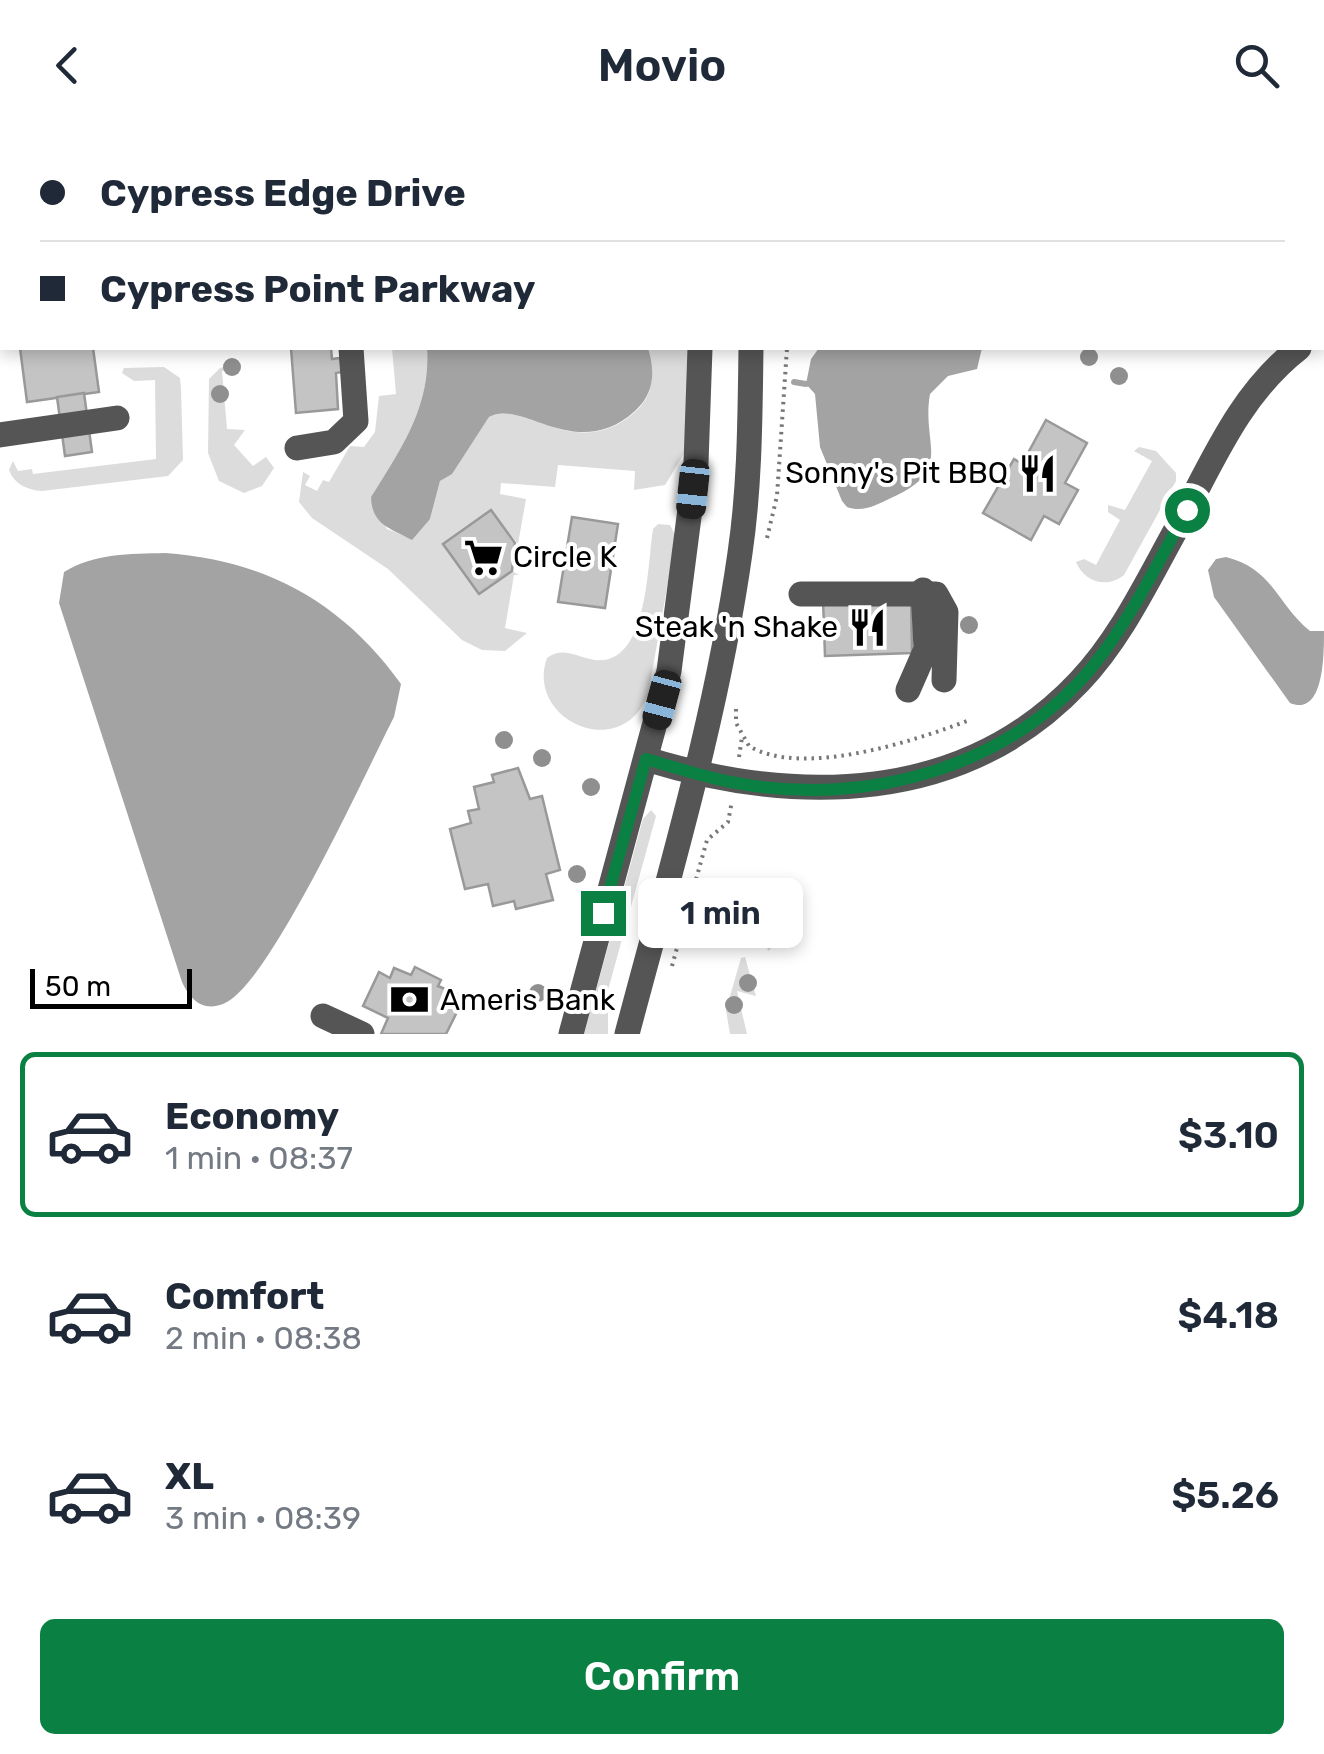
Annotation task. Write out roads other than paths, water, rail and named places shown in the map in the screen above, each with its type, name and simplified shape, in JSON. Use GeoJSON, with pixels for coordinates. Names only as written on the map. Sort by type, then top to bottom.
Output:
{"type":"FeatureCollection","features":[{"type":"Feature","properties":{"kind":"street"},"geometry":{"type":"LineString","coordinates":[[297,448],[334,442],[356,421],[350,350]]}},
{"type":"Feature","properties":{"kind":"street"},"geometry":{"type":"LineString","coordinates":[[571,1034],[669,671],[696,463],[700,350]]}},
{"type":"Feature","properties":{"kind":"street"},"geometry":{"type":"LineString","coordinates":[[627,1034],[696,774],[740,552],[751,350]]}},
{"type":"Feature","properties":{"kind":"street"},"geometry":{"type":"LineString","coordinates":[[646,759],[743,785],[806,789],[882,783],[917,777],[970,759],[1036,720],[1079,682],[1103,652],[1139,597],[1246,400],[1297,350]]}},
{"type":"Feature","properties":{"kind":"street"},"geometry":{"type":"LineString","coordinates":[[0,435],[117,418]]}},
{"type":"Feature","properties":{"kind":"street"},"geometry":{"type":"LineString","coordinates":[[908,690],[926,649],[924,590]]}},
{"type":"Feature","properties":{"kind":"street"},"geometry":{"type":"LineString","coordinates":[[801,594],[924,590],[936,594],[945,605],[944,680]]}},
{"type":"Feature","properties":{"kind":"street"},"geometry":{"type":"LineString","coordinates":[[323,1016],[362,1034]]}},
{"type":"Feature","properties":{"kind":"waterway"},"geometry":{"type":"LineString","coordinates":[[794,382],[806,384]]}},
{"type":"Feature","properties":{"kind":"place","name":"Sonny's Pit BBQ"},"geometry":{"type":"Point","coordinates":[1038,473]}},
{"type":"Feature","properties":{"kind":"place","name":"Circle K"},"geometry":{"type":"Point","coordinates":[483,557]}},
{"type":"Feature","properties":{"kind":"place","name":"Steak 'n Shake"},"geometry":{"type":"Point","coordinates":[868,627]}},
{"type":"Feature","properties":{"kind":"place","name":"Ameris Bank"},"geometry":{"type":"Point","coordinates":[410,1000]}}]}
